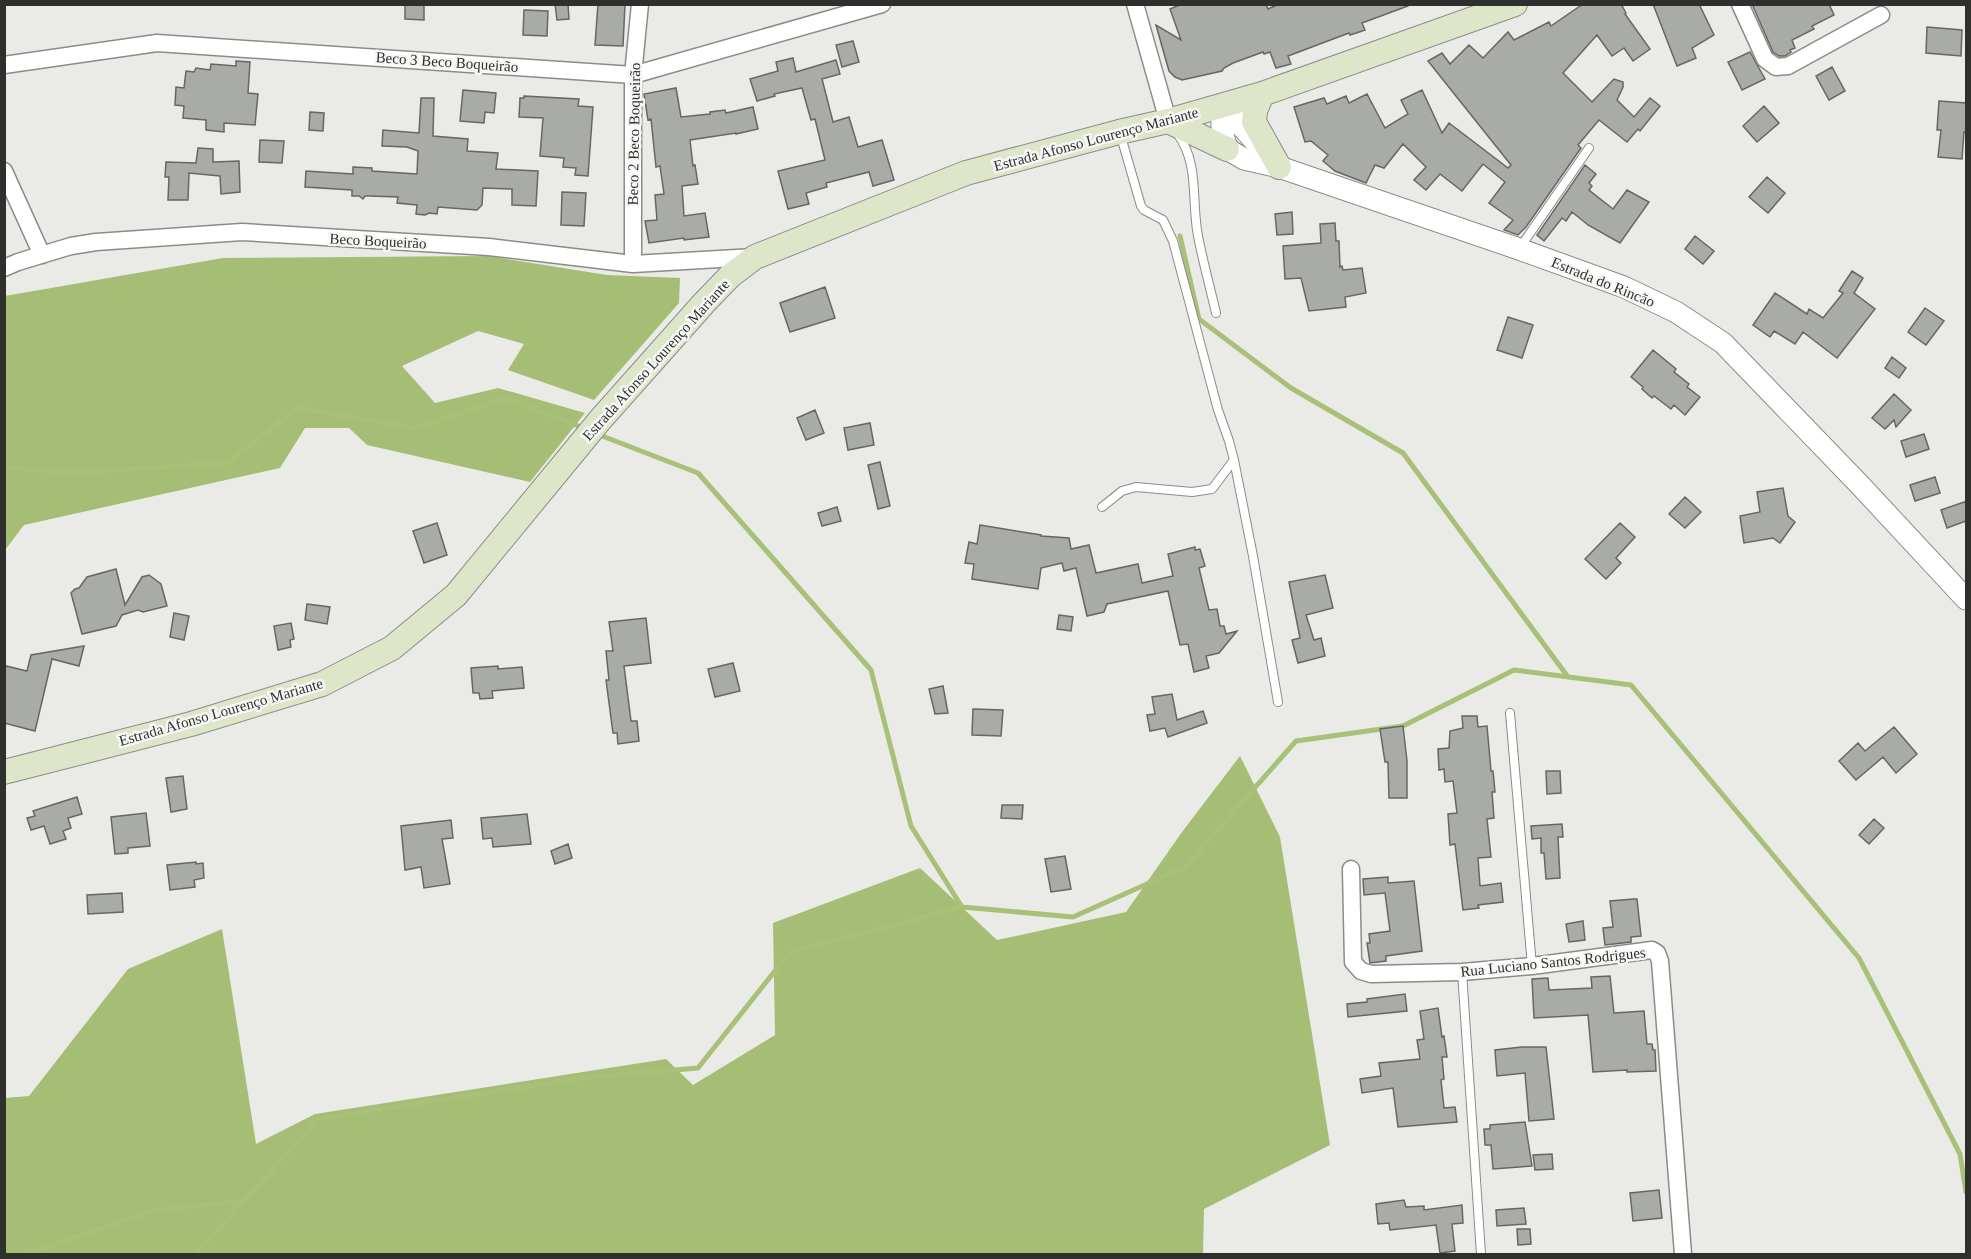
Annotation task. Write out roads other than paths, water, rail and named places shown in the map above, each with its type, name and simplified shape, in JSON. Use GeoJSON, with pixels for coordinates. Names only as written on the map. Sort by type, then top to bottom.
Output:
{"type":"FeatureCollection","features":[{"type":"Feature","properties":{"kind":"main road","name":"Estrada Afonso Lourenço Mariante"},"geometry":{"type":"LineString","coordinates":[[4,772],[191,724],[322,684],[392,648],[456,595],[600,420],[704,303],[730,276],[755,257],[966,173],[1168,121],[1262,94],[1508,6]]}},
{"type":"Feature","properties":{"kind":"main road"},"geometry":{"type":"LineString","coordinates":[[1262,94],[1255,111],[1254,122],[1279,167]]}},
{"type":"Feature","properties":{"kind":"main road"},"geometry":{"type":"LineString","coordinates":[[1168,121],[1227,149]]}},
{"type":"Feature","properties":{"kind":"street","name":"Beco 2 Beco Boqueirão"},"geometry":{"type":"LineString","coordinates":[[633,264],[633,75],[640,4]]}},
{"type":"Feature","properties":{"kind":"street","name":"Beco 3 Beco Boqueirão"},"geometry":{"type":"LineString","coordinates":[[4,65],[157,43],[633,75],[882,4]]}},
{"type":"Feature","properties":{"kind":"street"},"geometry":{"type":"LineString","coordinates":[[1135,4],[1168,121]]}},
{"type":"Feature","properties":{"kind":"street"},"geometry":{"type":"LineString","coordinates":[[1740,4],[1765,59],[1776,67],[1788,66],[1881,15]]}},
{"type":"Feature","properties":{"kind":"street"},"geometry":{"type":"LineString","coordinates":[[1223,105],[1222,132],[1227,149]]}},
{"type":"Feature","properties":{"kind":"street","name":"Estrada do Rincão"},"geometry":{"type":"LineString","coordinates":[[1223,105],[1239,126],[1279,167]]}},
{"type":"Feature","properties":{"kind":"street","name":"Estrada do Rincão"},"geometry":{"type":"LineString","coordinates":[[1227,149],[1244,159],[1279,167],[1520,249],[1624,287],[1676,312],[1722,343],[1860,484],[1966,599]]}},
{"type":"Feature","properties":{"kind":"street"},"geometry":{"type":"LineString","coordinates":[[4,171],[42,255]]}},
{"type":"Feature","properties":{"kind":"street","name":"Beco Boqueirão"},"geometry":{"type":"LineString","coordinates":[[4,268],[71,246],[96,242],[242,232],[489,247],[633,264],[755,257]]}},
{"type":"Feature","properties":{"kind":"street","name":"Rua Luciano Santos Rodrigues"},"geometry":{"type":"LineString","coordinates":[[1351,869],[1353,962],[1361,971],[1371,974],[1462,972],[1532,966],[1652,950],[1657,953],[1660,961],[1683,1254]]}},
{"type":"Feature","properties":{"kind":"lane"},"geometry":{"type":"LineString","coordinates":[[1168,121],[1186,146],[1192,165],[1197,234],[1216,313]]}},
{"type":"Feature","properties":{"kind":"lane"},"geometry":{"type":"LineString","coordinates":[[1119,132],[1141,206],[1163,220],[1173,241],[1218,410],[1229,441],[1253,555],[1278,702]]}},
{"type":"Feature","properties":{"kind":"lane"},"geometry":{"type":"LineString","coordinates":[[1520,249],[1589,148]]}},
{"type":"Feature","properties":{"kind":"lane"},"geometry":{"type":"LineString","coordinates":[[1102,507],[1122,491],[1136,486],[1192,492],[1212,489],[1234,460]]}},
{"type":"Feature","properties":{"kind":"lane"},"geometry":{"type":"LineString","coordinates":[[1510,713],[1532,966]]}},
{"type":"Feature","properties":{"kind":"lane"},"geometry":{"type":"LineString","coordinates":[[1462,972],[1482,1254]]}},
{"type":"Feature","properties":{"kind":"waterway"},"geometry":{"type":"LineString","coordinates":[[1180,236],[1199,319],[1291,388],[1403,453],[1568,677]]}},
{"type":"Feature","properties":{"kind":"waterway"},"geometry":{"type":"LineString","coordinates":[[4,467],[70,473],[227,463],[298,408],[415,428],[506,398],[586,429]]}},
{"type":"Feature","properties":{"kind":"waterway"},"geometry":{"type":"LineString","coordinates":[[597,434],[698,473],[871,670],[911,826],[962,907]]}},
{"type":"Feature","properties":{"kind":"waterway"},"geometry":{"type":"LineString","coordinates":[[196,1254],[318,1119],[582,1078],[698,1068],[790,952],[962,907],[1073,917],[1185,867],[1296,741],[1403,726],[1514,670],[1631,685],[1859,958],[1960,1154],[1966,1192]]}},
{"type":"Feature","properties":{"kind":"waterway"},"geometry":{"type":"LineString","coordinates":[[26,1254],[156,1210],[244,1201]]}}]}
